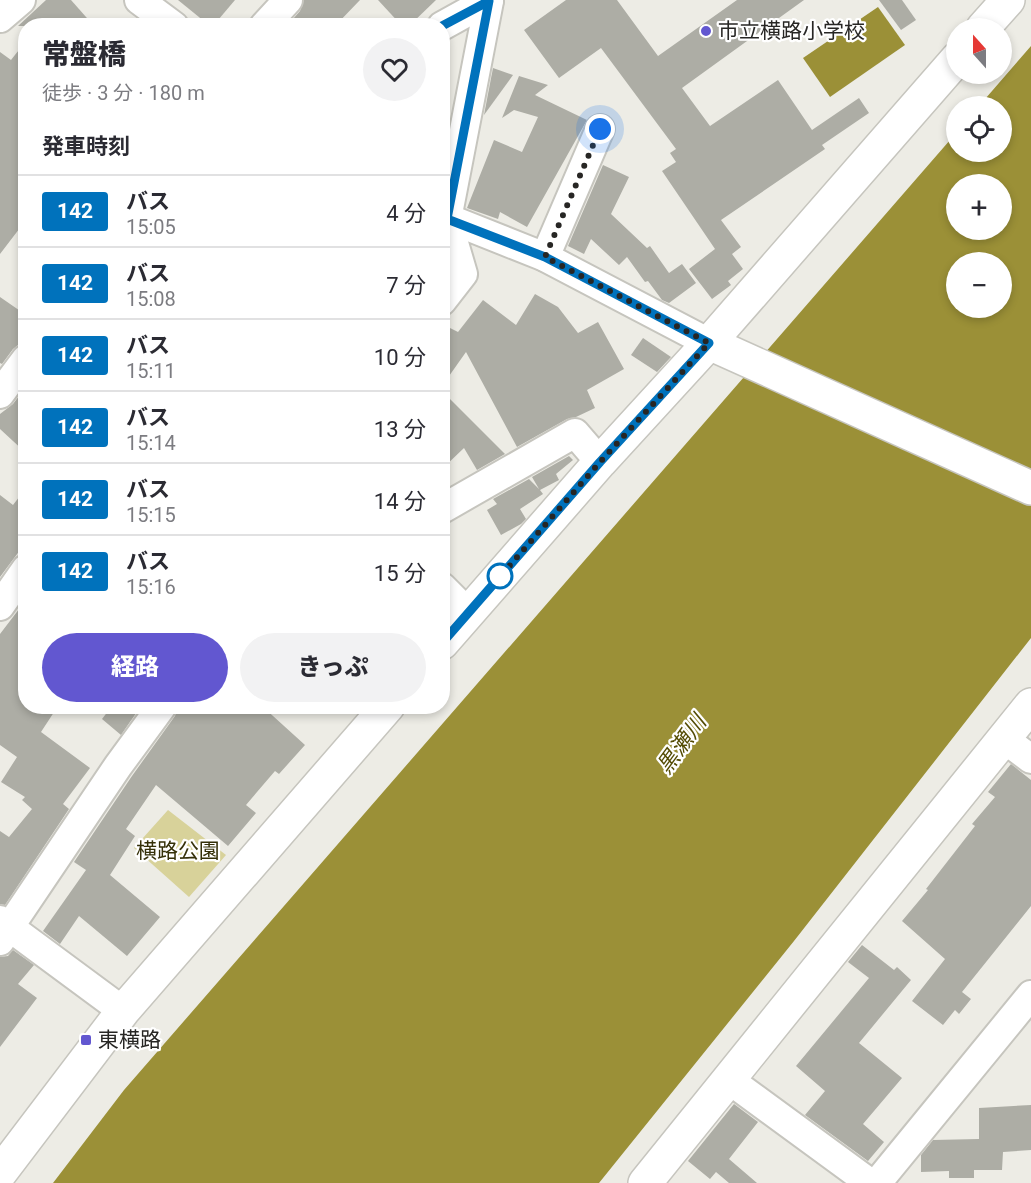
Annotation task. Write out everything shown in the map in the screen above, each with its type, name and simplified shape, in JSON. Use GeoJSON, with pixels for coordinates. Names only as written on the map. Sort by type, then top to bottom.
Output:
{"type":"FeatureCollection","features":[{"type":"Feature","properties":{"kind":"street"},"geometry":{"type":"LineString","coordinates":[[0,18],[21,0]]}},
{"type":"Feature","properties":{"kind":"street"},"geometry":{"type":"LineString","coordinates":[[139,0],[163,18]]}},
{"type":"Feature","properties":{"kind":"street"},"geometry":{"type":"LineString","coordinates":[[271,18],[288,0]]}},
{"type":"Feature","properties":{"kind":"street"},"geometry":{"type":"LineString","coordinates":[[992,18],[1008,0]]}},
{"type":"Feature","properties":{"kind":"street"},"geometry":{"type":"LineString","coordinates":[[450,22],[489,1]]}},
{"type":"Feature","properties":{"kind":"street"},"geometry":{"type":"LineString","coordinates":[[450,193],[489,1]]}},
{"type":"Feature","properties":{"kind":"street"},"geometry":{"type":"LineString","coordinates":[[450,634],[600,462],[719,347],[946,72]]}},
{"type":"Feature","properties":{"kind":"street"},"geometry":{"type":"LineString","coordinates":[[545,257],[600,129]]}},
{"type":"Feature","properties":{"kind":"street"},"geometry":{"type":"LineString","coordinates":[[450,220],[545,257],[719,347],[1031,488]]}},
{"type":"Feature","properties":{"kind":"street"},"geometry":{"type":"LineString","coordinates":[[450,234],[463,274],[450,291]]}},
{"type":"Feature","properties":{"kind":"street"},"geometry":{"type":"LineString","coordinates":[[450,504],[575,433],[600,462]]}},
{"type":"Feature","properties":{"kind":"street"},"geometry":{"type":"LineString","coordinates":[[0,606],[18,580]]}},
{"type":"Feature","properties":{"kind":"street"},"geometry":{"type":"LineString","coordinates":[[450,595],[468,613]]}},
{"type":"Feature","properties":{"kind":"street"},"geometry":{"type":"LineString","coordinates":[[645,1183],[1031,705]]}},
{"type":"Feature","properties":{"kind":"street"},"geometry":{"type":"LineString","coordinates":[[123,1011],[3,929],[156,714]]}},
{"type":"Feature","properties":{"kind":"street"},"geometry":{"type":"LineString","coordinates":[[0,1173],[123,1011],[381,714]]}},
{"type":"Feature","properties":{"kind":"street"},"geometry":{"type":"LineString","coordinates":[[1003,738],[1031,759]]}},
{"type":"Feature","properties":{"kind":"street"},"geometry":{"type":"LineString","coordinates":[[877,1183],[1019,1025],[1031,994]]}},
{"type":"Feature","properties":{"kind":"street"},"geometry":{"type":"LineString","coordinates":[[728,1079],[870,1183]]}},
{"type":"Feature","properties":{"kind":"green space","name":"横路公園"},"geometry":{"type":"Polygon","coordinates":[[[168,810],[226,855],[189,897],[134,848],[168,810]]]}},
{"type":"Feature","properties":{"kind":"water"},"geometry":{"type":"Polygon","coordinates":[[[878,7],[905,45],[830,97],[803,58],[878,7]]]}},
{"type":"Feature","properties":{"kind":"water","name":"黒瀬川"},"geometry":{"type":"Polygon","coordinates":[[[1031,46],[1031,638],[794,941],[599,1183],[53,1183],[124,1090],[946,145],[946,162],[1012,162],[1012,96],[988,96],[998,84],[1012,84],[1012,68],[1031,46]]]}},
{"type":"Feature","properties":{"kind":"building"},"geometry":{"type":"Polygon","coordinates":[[[46,0],[71,0],[87,18],[27,18],[46,0]]]}},
{"type":"Feature","properties":{"kind":"building"},"geometry":{"type":"Polygon","coordinates":[[[178,0],[235,0],[220,18],[200,18],[178,0]]]}},
{"type":"Feature","properties":{"kind":"building"},"geometry":{"type":"Polygon","coordinates":[[[304,0],[360,0],[343,18],[294,18],[300,11],[304,0]]]}},
{"type":"Feature","properties":{"kind":"building"},"geometry":{"type":"Polygon","coordinates":[[[378,0],[436,0],[417,18],[395,18],[378,0]]]}},
{"type":"Feature","properties":{"kind":"building"},"geometry":{"type":"Polygon","coordinates":[[[566,0],[617,0],[658,56],[737,0],[804,0],[682,88],[710,126],[778,80],[812,130],[859,98],[869,113],[822,145],[825,149],[721,220],[741,247],[732,254],[743,269],[728,281],[731,285],[712,299],[689,269],[715,249],[662,171],[676,162],[670,153],[676,149],[601,48],[559,78],[524,30],[566,0]]]}},
{"type":"Feature","properties":{"kind":"building"},"geometry":{"type":"Polygon","coordinates":[[[879,0],[902,0],[916,20],[901,30],[879,0]]]}},
{"type":"Feature","properties":{"kind":"building"},"geometry":{"type":"Polygon","coordinates":[[[18,51],[18,230],[0,254],[0,52],[11,60],[18,51]]]}},
{"type":"Feature","properties":{"kind":"building"},"geometry":{"type":"Polygon","coordinates":[[[493,68],[513,75],[484,115],[493,68]]]}},
{"type":"Feature","properties":{"kind":"building"},"geometry":{"type":"Polygon","coordinates":[[[519,76],[548,85],[535,95],[587,120],[527,227],[500,212],[498,219],[467,208],[494,140],[522,152],[538,117],[514,110],[502,118],[519,76]]]}},
{"type":"Feature","properties":{"kind":"building"},"geometry":{"type":"Polygon","coordinates":[[[603,165],[629,177],[611,214],[647,248],[650,246],[669,273],[682,264],[696,283],[669,303],[662,300],[648,281],[645,282],[627,257],[619,265],[591,239],[584,254],[568,246],[603,165]]]}},
{"type":"Feature","properties":{"kind":"building"},"geometry":{"type":"Polygon","coordinates":[[[535,294],[558,307],[578,333],[598,322],[624,369],[587,390],[595,408],[567,419],[517,447],[466,352],[450,375],[450,328],[458,332],[483,300],[516,325],[535,294]]]}},
{"type":"Feature","properties":{"kind":"building"},"geometry":{"type":"Polygon","coordinates":[[[0,297],[18,309],[18,345],[2,364],[0,363],[0,297]]]}},
{"type":"Feature","properties":{"kind":"building"},"geometry":{"type":"Polygon","coordinates":[[[643,338],[671,357],[657,372],[631,355],[643,338]]]}},
{"type":"Feature","properties":{"kind":"building"},"geometry":{"type":"Polygon","coordinates":[[[18,397],[18,446],[0,429],[0,414],[18,397]]]}},
{"type":"Feature","properties":{"kind":"building"},"geometry":{"type":"Polygon","coordinates":[[[450,399],[505,454],[477,470],[464,448],[450,461],[450,399]]]}},
{"type":"Feature","properties":{"kind":"building"},"geometry":{"type":"Polygon","coordinates":[[[569,456],[573,460],[556,474],[559,480],[540,490],[543,494],[520,509],[526,519],[501,535],[487,510],[497,504],[493,499],[529,479],[539,489],[532,477],[569,456]]]}},
{"type":"Feature","properties":{"kind":"building"},"geometry":{"type":"Polygon","coordinates":[[[0,495],[13,505],[18,498],[18,553],[0,577],[0,495]]]}},
{"type":"Feature","properties":{"kind":"building"},"geometry":{"type":"Polygon","coordinates":[[[18,610],[18,714],[53,714],[41,732],[90,768],[63,804],[69,809],[5,905],[0,904],[0,831],[9,837],[32,809],[22,800],[25,797],[1,782],[17,757],[0,745],[0,634],[18,610]]]}},
{"type":"Feature","properties":{"kind":"building"},"geometry":{"type":"Polygon","coordinates":[[[106,714],[135,714],[121,735],[102,719],[106,714]]]}},
{"type":"Feature","properties":{"kind":"building"},"geometry":{"type":"Polygon","coordinates":[[[176,714],[271,714],[305,745],[279,774],[275,771],[246,805],[256,813],[228,846],[156,785],[126,829],[135,836],[110,875],[160,917],[127,956],[79,916],[60,944],[43,931],[86,870],[74,862],[176,714]]]}},
{"type":"Feature","properties":{"kind":"building"},"geometry":{"type":"Polygon","coordinates":[[[1011,764],[1031,780],[1031,906],[962,992],[971,999],[959,1014],[955,1010],[943,1025],[912,1001],[945,959],[902,921],[975,826],[972,824],[995,797],[988,792],[1011,764]]]}},
{"type":"Feature","properties":{"kind":"building"},"geometry":{"type":"Polygon","coordinates":[[[862,945],[894,970],[897,967],[911,980],[859,1043],[902,1078],[863,1124],[884,1142],[868,1161],[805,1115],[825,1091],[796,1066],[869,978],[848,962],[862,945]]]}},
{"type":"Feature","properties":{"kind":"building"},"geometry":{"type":"Polygon","coordinates":[[[13,950],[34,965],[18,984],[37,998],[0,1047],[0,957],[8,956],[13,950]]]}},
{"type":"Feature","properties":{"kind":"building"},"geometry":{"type":"Polygon","coordinates":[[[734,1104],[758,1122],[729,1159],[757,1183],[729,1183],[716,1172],[710,1179],[688,1161],[734,1104]]]}},
{"type":"Feature","properties":{"kind":"building"},"geometry":{"type":"Polygon","coordinates":[[[1031,1105],[1031,1150],[1003,1152],[1002,1170],[974,1170],[974,1178],[949,1178],[949,1171],[921,1172],[921,1155],[933,1140],[979,1139],[979,1108],[1031,1105]]]}},
{"type":"Feature","properties":{"kind":"bus line","name":"142"},"geometry":{"type":"LineString","coordinates":[[450,22],[489,1],[450,203]]}},
{"type":"Feature","properties":{"kind":"bus line","name":"142"},"geometry":{"type":"LineString","coordinates":[[450,220],[545,257],[709,343],[600,462],[450,634]]}},
{"type":"Feature","properties":{"kind":"place","name":"市立横路小学校"},"geometry":{"type":"Point","coordinates":[706,31]}},
{"type":"Feature","properties":{"kind":"place","name":"東横路"},"geometry":{"type":"Point","coordinates":[86,1040]}},
{"type":"Feature","properties":{"kind":"route"},"geometry":{"type":"LineString","coordinates":[[500,576],[498,579],[600,462],[709,343],[545,257],[600,129]]}}]}
